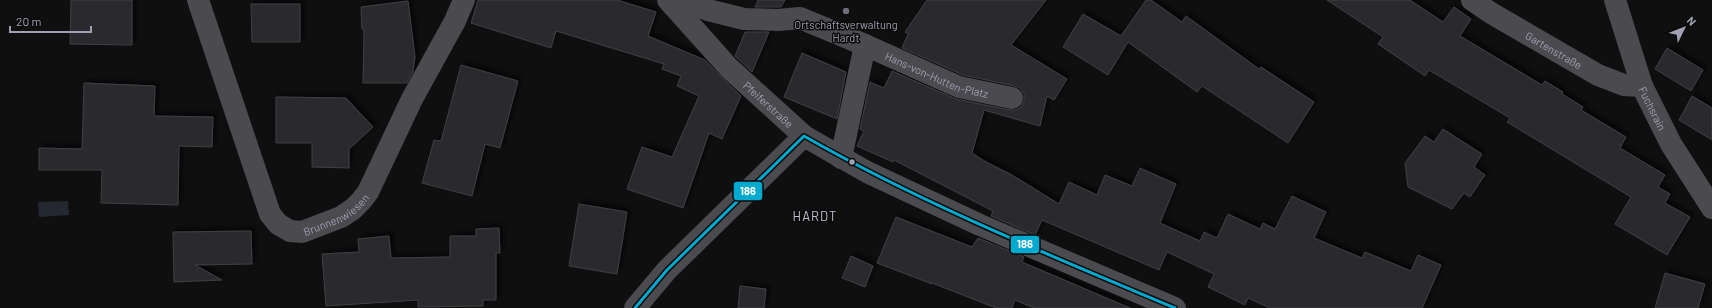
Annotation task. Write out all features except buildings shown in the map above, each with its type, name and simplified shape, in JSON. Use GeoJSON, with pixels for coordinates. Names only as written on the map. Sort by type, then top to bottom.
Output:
{"type":"FeatureCollection","features":[{"type":"Feature","properties":{"kind":"street","name":"Brunnenwiesen"},"geometry":{"type":"LineString","coordinates":[[198,0],[270,214],[278,224],[290,231],[302,232],[341,217],[353,209],[368,192],[412,99],[455,21],[464,0]]}},
{"type":"Feature","properties":{"kind":"street","name":"Pfeiferstraße"},"geometry":{"type":"LineString","coordinates":[[668,0],[729,68],[804,136],[841,158],[980,226],[1175,308]]}},
{"type":"Feature","properties":{"kind":"street","name":"Hans-von-Hutten-Platz"},"geometry":{"type":"LineString","coordinates":[[682,0],[708,10],[744,19],[778,20],[800,18],[959,87],[1012,98]]}},
{"type":"Feature","properties":{"kind":"street","name":"Gartenstraße"},"geometry":{"type":"LineString","coordinates":[[1472,0],[1491,13],[1598,75],[1624,85],[1642,86]]}},
{"type":"Feature","properties":{"kind":"street","name":"Fuchsrain"},"geometry":{"type":"LineString","coordinates":[[1615,0],[1642,86],[1671,144],[1712,208]]}},
{"type":"Feature","properties":{"kind":"street"},"geometry":{"type":"LineString","coordinates":[[841,158],[865,45]]}},
{"type":"Feature","properties":{"kind":"street"},"geometry":{"type":"LineString","coordinates":[[635,308],[667,270],[804,136]]}},
{"type":"Feature","properties":{"kind":"shaded area"},"geometry":{"type":"Polygon","coordinates":[[[68,201],[69,215],[39,217],[38,202],[68,201]]]}},
{"type":"Feature","properties":{"kind":"transit line","name":"186"},"geometry":{"type":"LineString","coordinates":[[635,308],[667,270],[804,136],[894,184],[987,228],[1175,308]]}},
{"type":"Feature","properties":{"kind":"place","name":"Ortschaftsverwaltung Hardt"},"geometry":{"type":"Point","coordinates":[846,11]}},
{"type":"Feature","properties":{"kind":"district","name":"HARDT"},"geometry":{"type":"Point","coordinates":[815,216]}}]}
